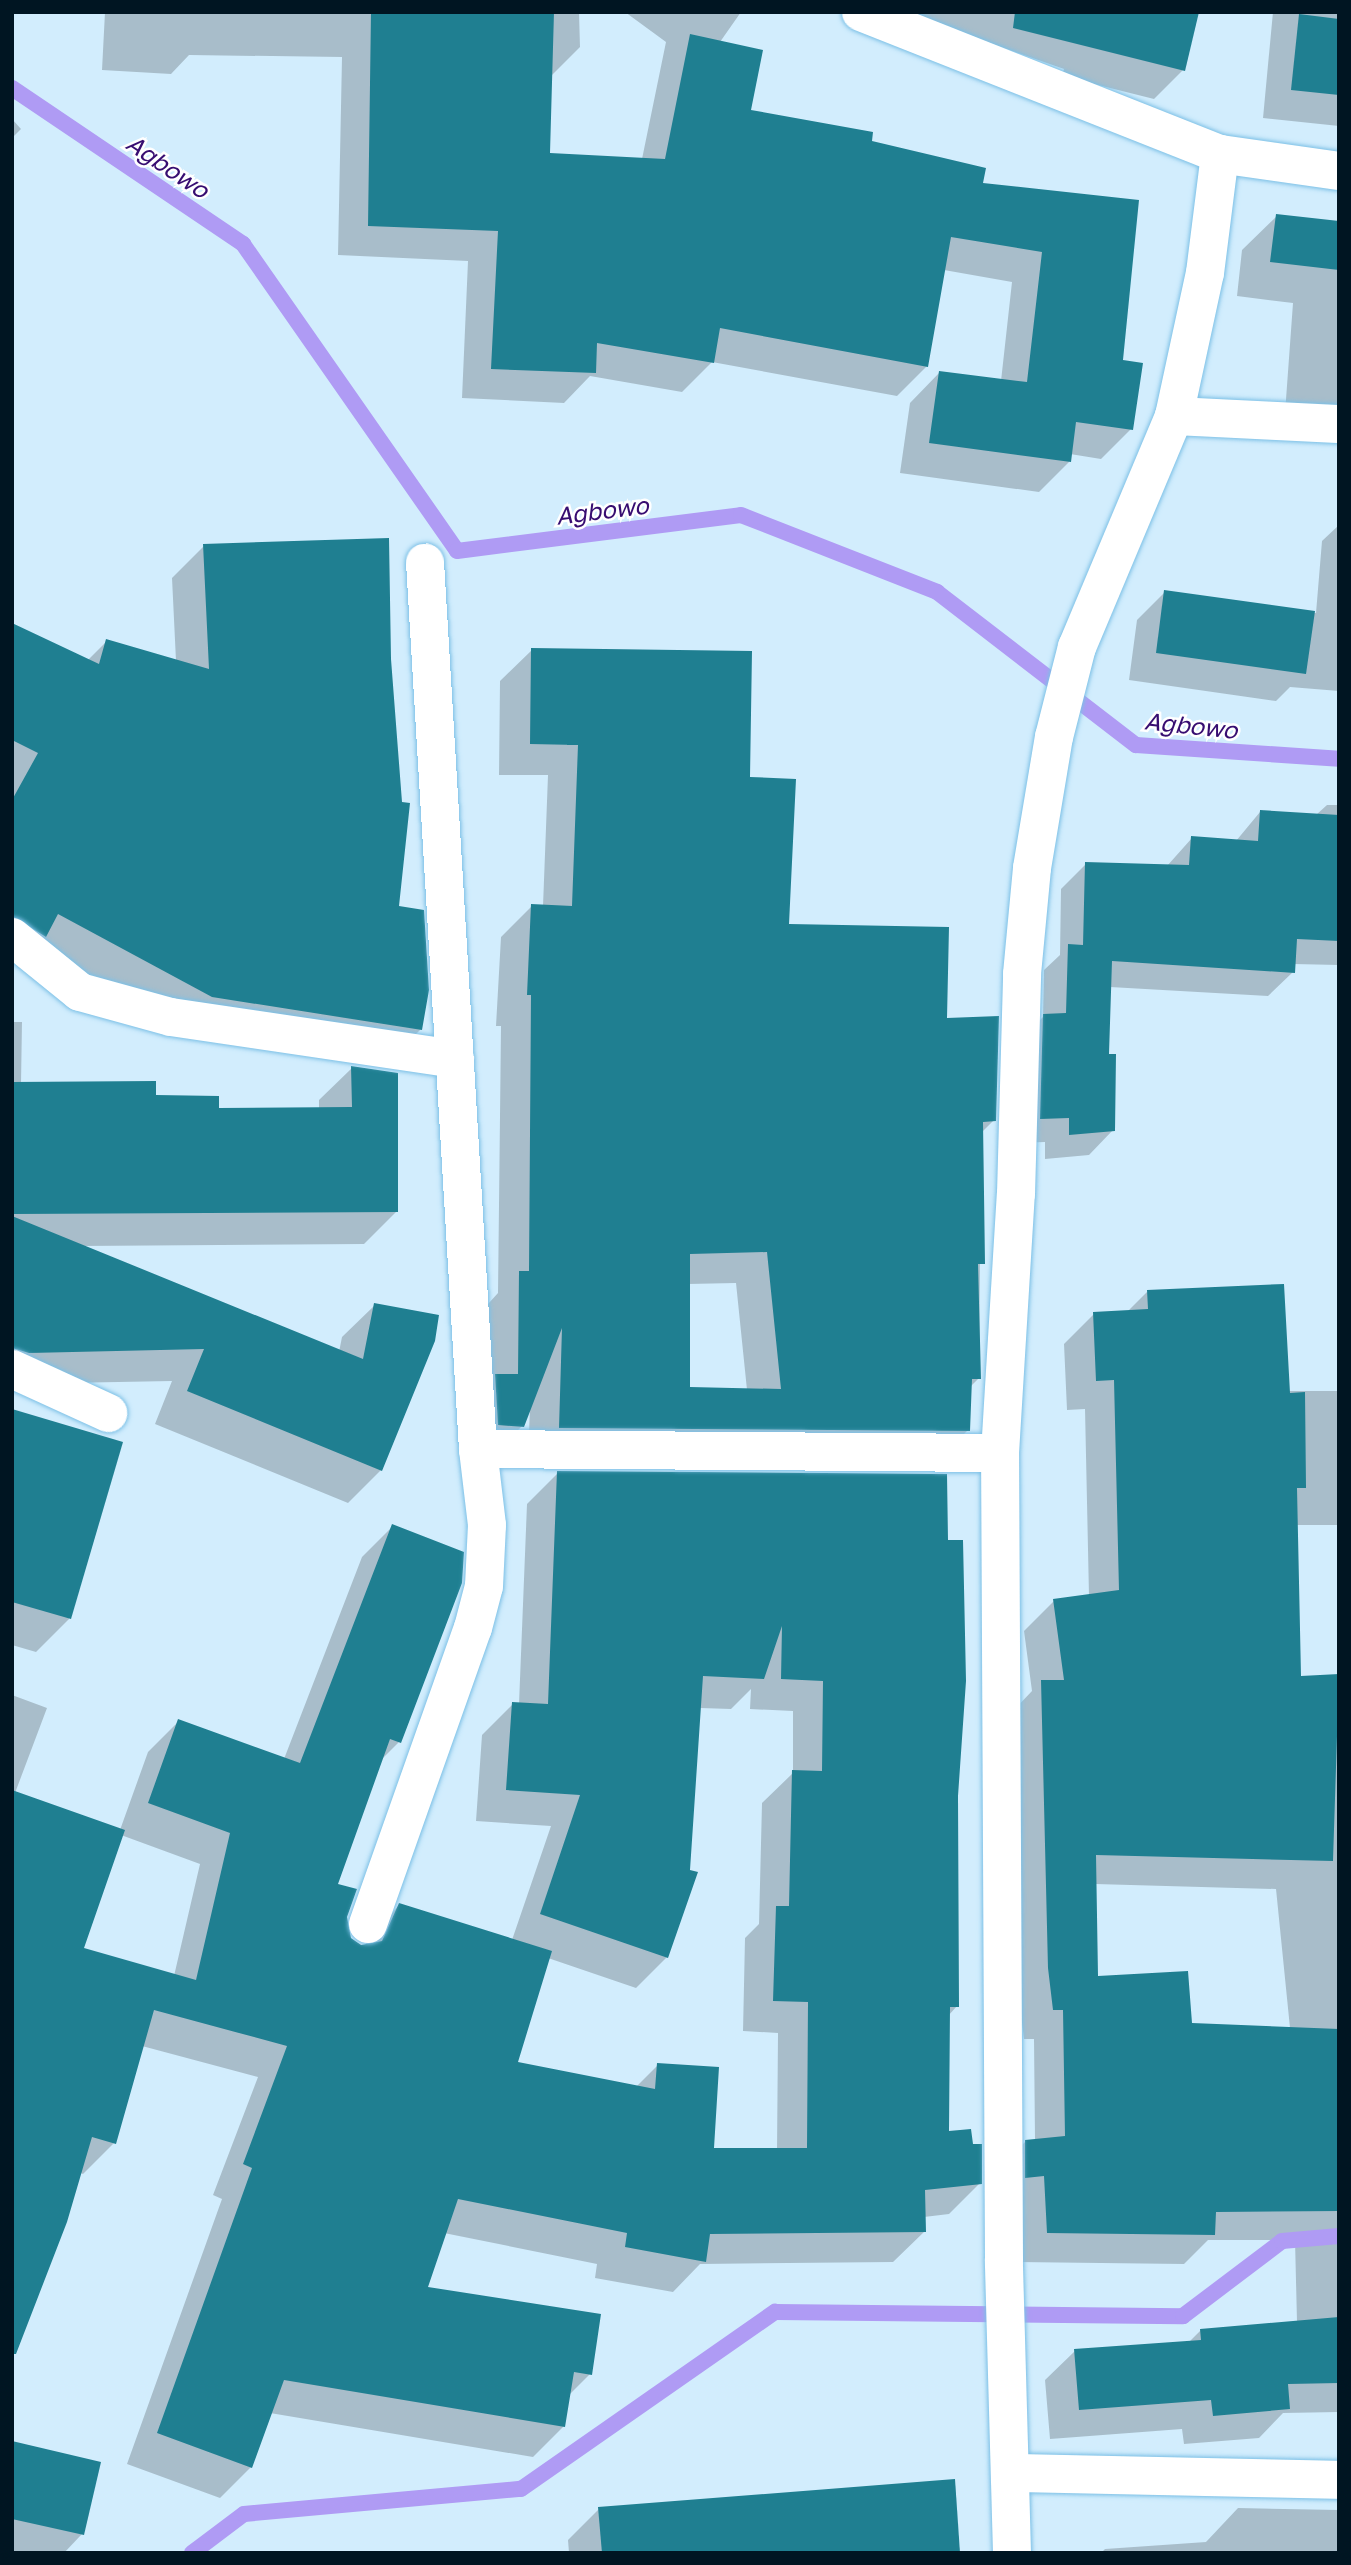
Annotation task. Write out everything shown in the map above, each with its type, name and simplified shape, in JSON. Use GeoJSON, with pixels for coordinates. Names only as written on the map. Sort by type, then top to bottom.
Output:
{"type":"FeatureCollection","features":[{"type":"Feature","properties":{"kind":"street"},"geometry":{"type":"LineString","coordinates":[[861,12],[1220,154],[1339,171]]}},
{"type":"Feature","properties":{"kind":"street"},"geometry":{"type":"LineString","coordinates":[[1012,2553],[1013,2473],[1004,2260],[1000,1453],[1016,1194],[1022,974],[1032,868],[1054,737],[1076,647],[1174,416],[1205,273],[1220,154]]}},
{"type":"Feature","properties":{"kind":"street"},"geometry":{"type":"LineString","coordinates":[[1174,416],[1339,424]]}},
{"type":"Feature","properties":{"kind":"street"},"geometry":{"type":"LineString","coordinates":[[368,1924],[473,1628],[484,1586],[487,1525],[478,1449],[425,563]]}},
{"type":"Feature","properties":{"kind":"street"},"geometry":{"type":"LineString","coordinates":[[12,937],[80,992],[171,1017],[455,1059]]}},
{"type":"Feature","properties":{"kind":"street"},"geometry":{"type":"LineString","coordinates":[[12,1369],[108,1413]]}},
{"type":"Feature","properties":{"kind":"street"},"geometry":{"type":"LineString","coordinates":[[478,1449],[1000,1453]]}},
{"type":"Feature","properties":{"kind":"street"},"geometry":{"type":"LineString","coordinates":[[1013,2473],[1339,2480]]}},
{"type":"Feature","properties":{"kind":"building"},"geometry":{"type":"Polygon","coordinates":[[[371,12],[554,12],[550,153],[665,159],[690,34],[763,50],[751,110],[873,132],[872,141],[986,168],[983,183],[1139,200],[1123,360],[1143,363],[1133,430],[1076,422],[1071,462],[929,443],[939,371],[1027,382],[1042,252],[951,237],[928,367],[720,328],[714,363],[597,343],[596,373],[491,369],[498,231],[368,226],[371,12]]]}},
{"type":"Feature","properties":{"kind":"building"},"geometry":{"type":"Polygon","coordinates":[[[1015,12],[1199,12],[1185,71],[1013,28],[1015,12]]]}},
{"type":"Feature","properties":{"kind":"building"},"geometry":{"type":"Polygon","coordinates":[[[1299,14],[1339,19],[1339,95],[1291,90],[1299,14]]]}},
{"type":"Feature","properties":{"kind":"building"},"geometry":{"type":"Polygon","coordinates":[[[1276,214],[1339,221],[1339,270],[1270,262],[1276,214]]]}},
{"type":"Feature","properties":{"kind":"building"},"geometry":{"type":"Polygon","coordinates":[[[389,538],[391,659],[402,802],[410,803],[399,906],[424,910],[429,990],[422,1030],[212,997],[58,914],[46,937],[12,916],[12,800],[38,753],[12,740],[12,623],[99,664],[106,639],[209,669],[203,544],[389,538]]]}},
{"type":"Feature","properties":{"kind":"building"},"geometry":{"type":"Polygon","coordinates":[[[1164,590],[1315,611],[1306,674],[1156,653],[1164,590]]]}},
{"type":"Feature","properties":{"kind":"building"},"geometry":{"type":"Polygon","coordinates":[[[531,648],[752,651],[750,777],[796,779],[789,924],[949,927],[947,1018],[999,1016],[996,1121],[983,1122],[985,1264],[978,1264],[981,1379],[972,1379],[970,1431],[559,1428],[562,1328],[524,1427],[498,1425],[495,1374],[518,1374],[519,1271],[529,1271],[531,995],[527,995],[531,904],[572,906],[578,745],[530,744],[531,648]],[[767,1252],[690,1254],[690,1387],[781,1389],[767,1252]]]}},
{"type":"Feature","properties":{"kind":"building"},"geometry":{"type":"Polygon","coordinates":[[[1260,810],[1339,815],[1339,941],[1297,939],[1295,973],[1112,961],[1109,1054],[1116,1054],[1115,1131],[1069,1135],[1069,1118],[1040,1119],[1043,1014],[1066,1013],[1068,944],[1083,945],[1085,862],[1189,865],[1191,836],[1258,841],[1260,810]]]}},
{"type":"Feature","properties":{"kind":"building"},"geometry":{"type":"Polygon","coordinates":[[[351,1066],[398,1073],[398,1212],[12,1214],[12,1082],[156,1081],[156,1095],[219,1096],[219,1108],[352,1107],[351,1066]]]}},
{"type":"Feature","properties":{"kind":"building"},"geometry":{"type":"Polygon","coordinates":[[[12,1216],[363,1359],[374,1303],[439,1315],[435,1341],[382,1471],[187,1391],[204,1349],[29,1353],[12,1348],[12,1216]]]}},
{"type":"Feature","properties":{"kind":"building"},"geometry":{"type":"Polygon","coordinates":[[[1284,1284],[1290,1393],[1305,1392],[1306,1488],[1297,1488],[1301,1676],[1339,1674],[1333,1861],[1096,1855],[1098,1976],[1188,1971],[1192,2023],[1339,2029],[1339,2211],[1216,2212],[1215,2235],[1047,2233],[1044,2176],[1025,2178],[1025,2140],[1065,2136],[1063,2010],[1053,2010],[1048,1968],[1041,1680],[1064,1680],[1053,1599],[1119,1590],[1114,1380],[1096,1381],[1093,1312],[1148,1309],[1147,1290],[1284,1284]]]}},
{"type":"Feature","properties":{"kind":"building"},"geometry":{"type":"Polygon","coordinates":[[[12,1409],[123,1442],[71,1619],[12,1602],[12,1409]]]}},
{"type":"Feature","properties":{"kind":"building"},"geometry":{"type":"Polygon","coordinates":[[[557,1471],[947,1474],[948,1540],[963,1540],[966,1681],[958,1796],[959,2007],[950,2007],[949,2131],[971,2129],[973,2144],[982,2144],[982,2184],[925,2190],[926,2232],[710,2234],[706,2262],[625,2247],[627,2233],[458,2199],[428,2287],[601,2314],[592,2375],[574,2372],[565,2427],[284,2380],[252,2468],[157,2433],[252,2168],[243,2164],[287,2046],[154,2010],[116,2144],[92,2137],[67,2222],[16,2354],[12,2354],[12,1790],[125,1830],[84,1948],[196,1980],[230,1833],[148,1803],[178,1719],[300,1763],[392,1524],[464,1552],[462,1583],[401,1743],[390,1739],[338,1884],[357,1889],[347,1917],[351,1938],[361,1945],[382,1941],[399,1903],[552,1951],[518,2062],[655,2089],[657,2063],[719,2067],[714,2148],[807,2148],[808,2002],[773,2001],[776,1906],[789,1906],[792,1770],[822,1771],[823,1681],[781,1679],[782,1626],[764,1679],[703,1676],[690,1870],[698,1872],[668,1958],[540,1914],[580,1795],[506,1790],[512,1702],[548,1704],[557,1471]]]}},
{"type":"Feature","properties":{"kind":"building"},"geometry":{"type":"Polygon","coordinates":[[[1339,2317],[1339,2383],[1288,2384],[1290,2409],[1213,2416],[1211,2400],[1079,2410],[1074,2349],[1201,2340],[1200,2329],[1339,2317]]]}},
{"type":"Feature","properties":{"kind":"building"},"geometry":{"type":"Polygon","coordinates":[[[12,2441],[101,2462],[84,2535],[12,2519],[12,2441]]]}},
{"type":"Feature","properties":{"kind":"building"},"geometry":{"type":"Polygon","coordinates":[[[955,2479],[960,2553],[602,2553],[598,2507],[955,2479]]]}},
{"type":"Feature","properties":{"kind":"waterway","name":"Agbowo"},"geometry":{"type":"LineString","coordinates":[[12,88],[243,244],[457,551],[741,515],[937,592],[1136,745],[1339,759]]}},
{"type":"Feature","properties":{"kind":"waterway"},"geometry":{"type":"LineString","coordinates":[[192,2553],[244,2514],[521,2489],[775,2312],[1183,2316],[1282,2241],[1339,2236]]}}]}
